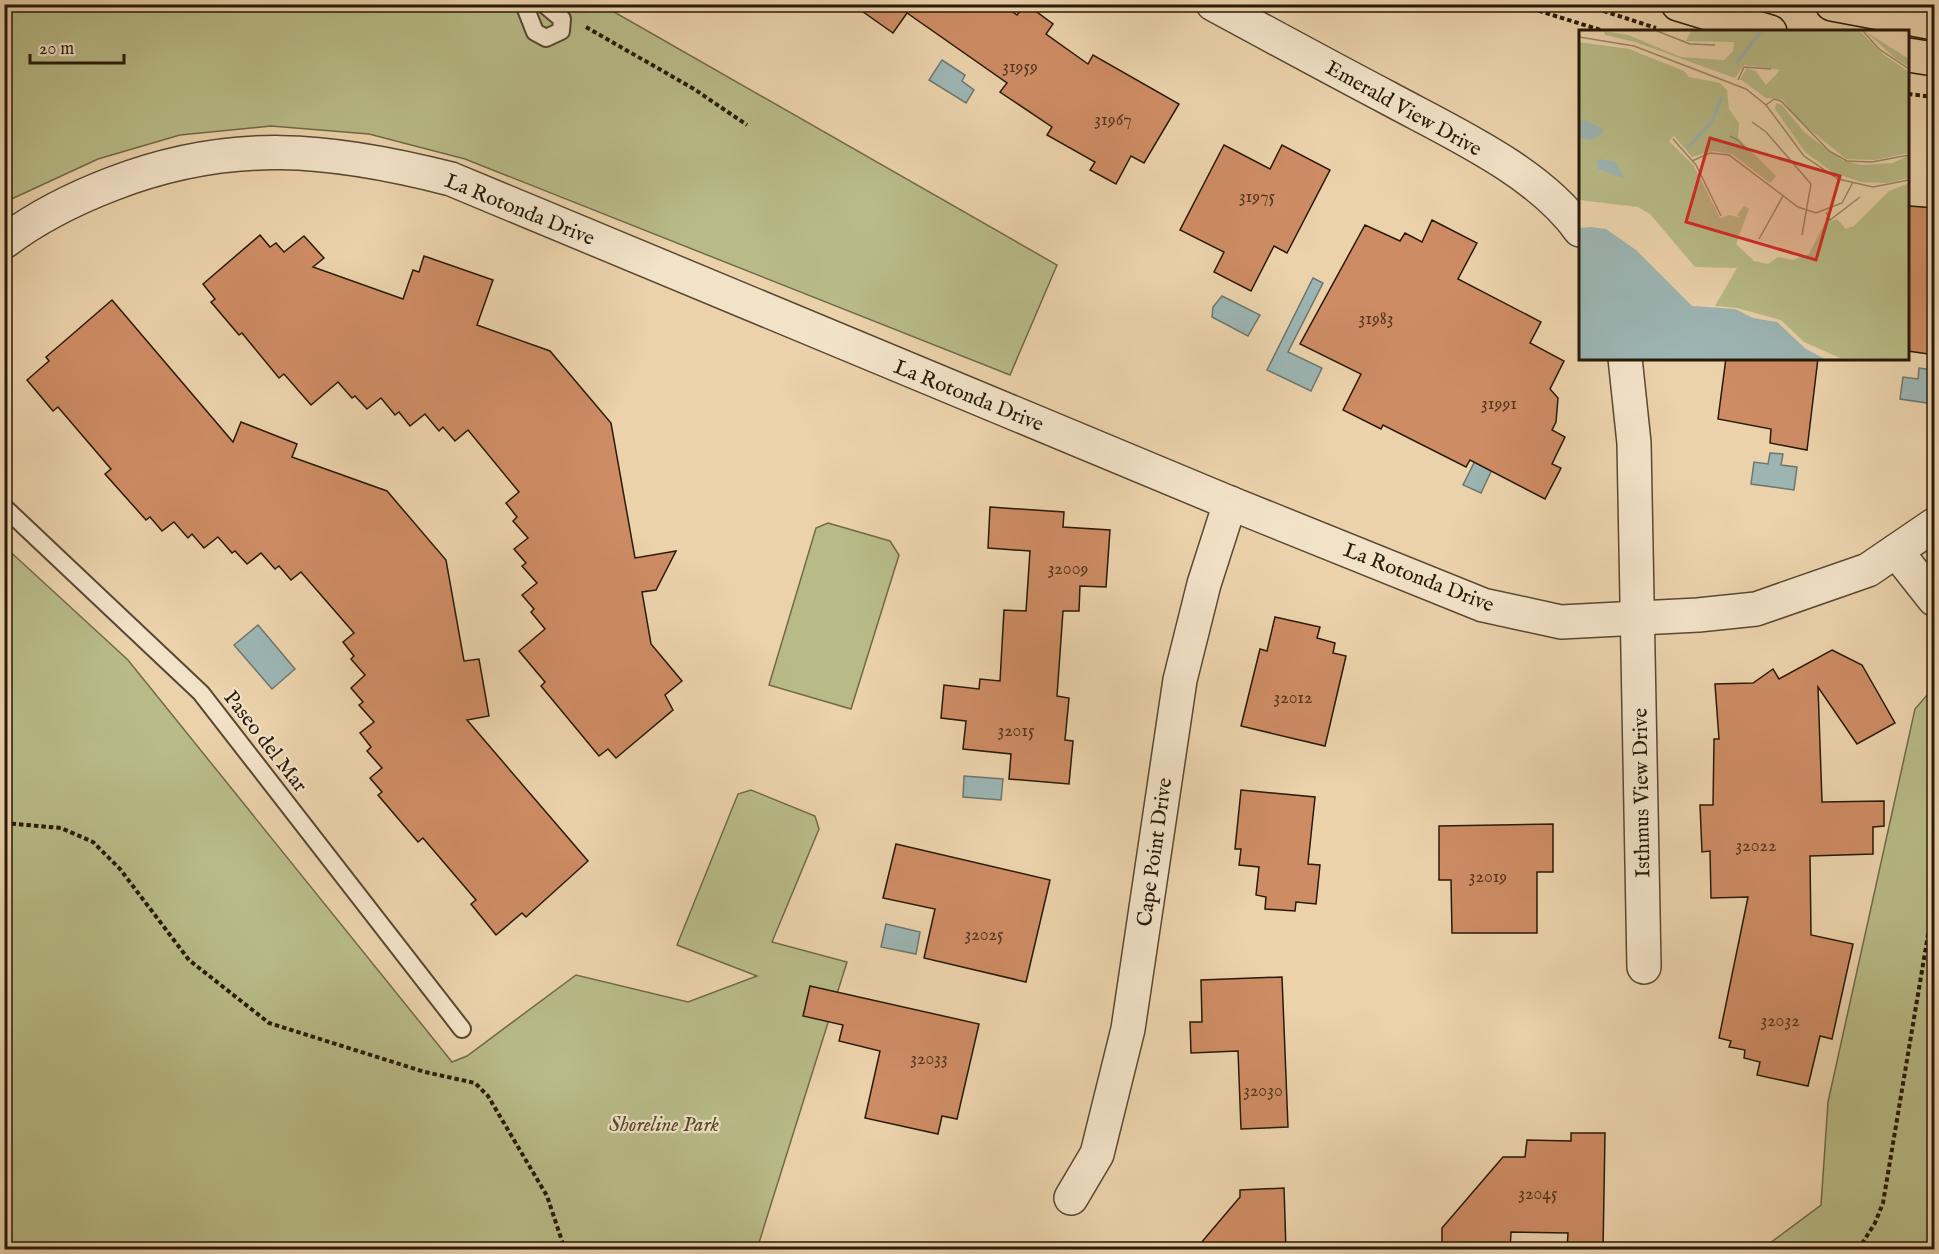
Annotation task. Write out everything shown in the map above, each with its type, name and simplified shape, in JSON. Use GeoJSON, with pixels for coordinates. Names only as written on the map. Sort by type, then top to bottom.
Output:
{"type":"FeatureCollection","features":[{"type":"Feature","properties":{"kind":"main road"},"geometry":{"type":"LineString","coordinates":[[1677,4],[1763,30]]}},
{"type":"Feature","properties":{"kind":"main road"},"geometry":{"type":"LineString","coordinates":[[1832,4],[1935,23]]}},
{"type":"Feature","properties":{"kind":"main road"},"geometry":{"type":"LineString","coordinates":[[1909,55],[1935,59]]}},
{"type":"Feature","properties":{"kind":"street","name":"Emerald View Drive"},"geometry":{"type":"LineString","coordinates":[[1213,4],[1520,172],[1553,198],[1579,228]]}},
{"type":"Feature","properties":{"kind":"street","name":"La Rotonda Drive"},"geometry":{"type":"LineString","coordinates":[[4,242],[63,203],[167,165],[224,155],[275,151],[324,154],[383,162],[451,179],[1230,503],[1483,605],[1561,622],[1638,619],[1756,609],[1868,570],[1935,525]]}},
{"type":"Feature","properties":{"kind":"street"},"geometry":{"type":"LineString","coordinates":[[1625,360],[1634,443],[1638,619]]}},
{"type":"Feature","properties":{"kind":"street","name":"Cape Point Drive"},"geometry":{"type":"LineString","coordinates":[[1071,1198],[1097,1154],[1128,1029],[1180,680],[1203,584],[1230,503]]}},
{"type":"Feature","properties":{"kind":"street"},"geometry":{"type":"LineString","coordinates":[[1896,551],[1935,599]]}},
{"type":"Feature","properties":{"kind":"street","name":"Isthmus View Drive"},"geometry":{"type":"LineString","coordinates":[[1638,619],[1644,968]]}},
{"type":"Feature","properties":{"kind":"lane"},"geometry":{"type":"LineString","coordinates":[[524,4],[535,32],[546,38],[561,31],[562,19],[544,4]]}},
{"type":"Feature","properties":{"kind":"lane","name":"Paseo del Mar"},"geometry":{"type":"LineString","coordinates":[[4,507],[201,693],[462,1029]]}},
{"type":"Feature","properties":{"kind":"path"},"geometry":{"type":"LineString","coordinates":[[1517,4],[1601,30]]}},
{"type":"Feature","properties":{"kind":"path"},"geometry":{"type":"LineString","coordinates":[[1582,4],[1661,30]]}},
{"type":"Feature","properties":{"kind":"path"},"geometry":{"type":"LineString","coordinates":[[562,19],[590,28],[694,89],[747,125]]}},
{"type":"Feature","properties":{"kind":"path"},"geometry":{"type":"LineString","coordinates":[[1909,94],[1935,98]]}},
{"type":"Feature","properties":{"kind":"path"},"geometry":{"type":"LineString","coordinates":[[4,823],[61,828],[93,842],[141,895],[175,945],[189,960],[269,1023],[425,1072],[475,1083],[488,1096],[547,1196],[565,1250]]}},
{"type":"Feature","properties":{"kind":"path"},"geometry":{"type":"LineString","coordinates":[[1858,1250],[1875,1223],[1883,1203],[1935,899]]}},
{"type":"Feature","properties":{"kind":"green space"},"geometry":{"type":"Polygon","coordinates":[[[4,5],[602,5],[1057,265],[1010,375],[465,159],[369,134],[271,126],[180,135],[98,159],[5,202],[4,5]]]}},
{"type":"Feature","properties":{"kind":"green space"},"geometry":{"type":"Polygon","coordinates":[[[828,523],[890,541],[899,555],[851,709],[769,685],[816,528],[828,523]]]}},
{"type":"Feature","properties":{"kind":"green space","name":"Shoreline Park"},"geometry":{"type":"Polygon","coordinates":[[[4,546],[128,660],[452,1062],[467,1056],[576,975],[688,1002],[757,976],[677,945],[738,794],[751,790],[815,816],[819,829],[772,942],[847,962],[757,1249],[5,1249],[4,546]]]}},
{"type":"Feature","properties":{"kind":"green space"},"geometry":{"type":"Polygon","coordinates":[[[1934,687],[1934,1249],[1762,1249],[1821,1205],[1828,1102],[1915,709],[1934,687]]]}},
{"type":"Feature","properties":{"kind":"water"},"geometry":{"type":"Polygon","coordinates":[[[942,60],[965,75],[962,81],[974,90],[966,103],[929,80],[942,60]]]}},
{"type":"Feature","properties":{"kind":"water"},"geometry":{"type":"Polygon","coordinates":[[[1313,278],[1323,283],[1288,352],[1322,368],[1311,391],[1267,370],[1313,278]]]}},
{"type":"Feature","properties":{"kind":"water"},"geometry":{"type":"Polygon","coordinates":[[[1222,296],[1260,315],[1248,336],[1212,317],[1213,307],[1222,296]]]}},
{"type":"Feature","properties":{"kind":"water"},"geometry":{"type":"Polygon","coordinates":[[[1919,368],[1932,370],[1934,404],[1900,399],[1903,377],[1918,379],[1919,368]]]}},
{"type":"Feature","properties":{"kind":"water"},"geometry":{"type":"Polygon","coordinates":[[[1770,453],[1783,454],[1781,465],[1797,467],[1794,490],[1751,484],[1754,462],[1768,464],[1770,453]]]}},
{"type":"Feature","properties":{"kind":"water"},"geometry":{"type":"Polygon","coordinates":[[[1478,455],[1495,463],[1481,493],[1463,485],[1478,455]]]}},
{"type":"Feature","properties":{"kind":"water"},"geometry":{"type":"Polygon","coordinates":[[[258,625],[295,669],[272,689],[234,645],[258,625]]]}},
{"type":"Feature","properties":{"kind":"water"},"geometry":{"type":"Polygon","coordinates":[[[964,776],[1003,779],[1001,800],[963,797],[964,776]]]}},
{"type":"Feature","properties":{"kind":"water"},"geometry":{"type":"Polygon","coordinates":[[[886,924],[920,932],[916,954],[881,947],[886,924]]]}},
{"type":"Feature","properties":{"kind":"building"},"geometry":{"type":"Polygon","coordinates":[[[852,4],[1002,4],[1017,15],[1026,4],[1053,24],[1046,34],[1088,64],[1093,55],[1179,104],[1144,163],[1131,156],[1116,184],[1090,170],[1095,162],[1047,135],[1052,127],[1000,92],[1007,83],[907,13],[893,33],[852,4]]]}},
{"type":"Feature","properties":{"kind":"building"},"geometry":{"type":"Polygon","coordinates":[[[1224,145],[1270,169],[1282,145],[1330,170],[1287,253],[1274,246],[1251,291],[1214,272],[1224,252],[1180,230],[1224,145]]]}},
{"type":"Feature","properties":{"kind":"building"},"geometry":{"type":"Polygon","coordinates":[[[1909,206],[1935,208],[1935,355],[1909,351],[1909,206]]]}},
{"type":"Feature","properties":{"kind":"building"},"geometry":{"type":"Polygon","coordinates":[[[1432,220],[1477,243],[1458,279],[1541,322],[1530,343],[1564,361],[1550,389],[1558,398],[1556,422],[1552,430],[1565,437],[1552,464],[1561,468],[1545,499],[1470,460],[1466,467],[1383,425],[1381,429],[1343,410],[1361,374],[1300,344],[1365,225],[1400,241],[1405,233],[1422,242],[1432,220]]]}},
{"type":"Feature","properties":{"kind":"building"},"geometry":{"type":"Polygon","coordinates":[[[260,235],[270,247],[276,243],[284,252],[304,236],[324,258],[313,267],[403,299],[413,270],[419,272],[424,256],[493,280],[477,325],[550,351],[611,423],[635,558],[676,551],[656,590],[642,592],[651,644],[682,681],[665,695],[673,710],[616,758],[608,749],[599,756],[541,686],[545,682],[519,651],[545,629],[531,612],[534,609],[522,595],[537,583],[522,566],[526,563],[514,549],[528,538],[513,521],[517,517],[506,503],[519,492],[468,430],[455,441],[443,427],[439,431],[425,414],[410,426],[399,412],[395,415],[381,398],[367,409],[355,396],[352,398],[338,382],[311,405],[284,374],[279,378],[242,333],[239,335],[211,302],[215,299],[203,284],[260,235]]]}},
{"type":"Feature","properties":{"kind":"building"},"geometry":{"type":"Polygon","coordinates":[[[112,300],[233,442],[241,422],[297,444],[292,457],[387,491],[446,560],[464,661],[479,659],[489,716],[467,720],[588,861],[526,917],[522,913],[496,935],[471,904],[476,900],[423,838],[418,842],[378,795],[382,792],[370,778],[382,768],[367,751],[371,747],[360,733],[374,722],[359,705],[363,702],[351,688],[365,675],[351,659],[354,656],[343,642],[354,633],[301,572],[291,580],[279,566],[275,569],[261,553],[247,564],[235,551],[232,553],[218,537],[204,548],[192,534],[188,538],[174,522],[162,531],[150,517],[146,520],[105,474],[111,469],[58,407],[53,411],[27,380],[49,361],[46,357],[112,300]]]}},
{"type":"Feature","properties":{"kind":"building"},"geometry":{"type":"Polygon","coordinates":[[[1726,360],[1818,360],[1807,450],[1770,443],[1771,429],[1718,419],[1726,360]]]}},
{"type":"Feature","properties":{"kind":"building"},"geometry":{"type":"Polygon","coordinates":[[[990,507],[1064,512],[1063,527],[1110,530],[1106,587],[1080,586],[1079,611],[1063,611],[1057,696],[1069,698],[1065,740],[1073,741],[1069,784],[1009,779],[1011,754],[963,749],[966,721],[941,718],[944,685],[979,689],[980,679],[1000,681],[1004,610],[1026,611],[1030,551],[988,548],[990,507]]]}},
{"type":"Feature","properties":{"kind":"building"},"geometry":{"type":"Polygon","coordinates":[[[1275,617],[1320,627],[1317,638],[1335,643],[1333,653],[1346,656],[1325,746],[1241,726],[1260,649],[1267,651],[1275,617]]]}},
{"type":"Feature","properties":{"kind":"building"},"geometry":{"type":"Polygon","coordinates":[[[1832,650],[1862,665],[1895,723],[1857,744],[1818,687],[1822,802],[1884,801],[1884,826],[1873,827],[1873,854],[1810,856],[1811,935],[1853,944],[1832,1039],[1820,1036],[1808,1086],[1757,1075],[1760,1062],[1744,1058],[1745,1050],[1729,1047],[1731,1041],[1719,1038],[1748,897],[1711,898],[1710,851],[1702,852],[1700,805],[1713,805],[1714,739],[1719,739],[1715,684],[1753,683],[1773,669],[1779,679],[1832,650]]]}},
{"type":"Feature","properties":{"kind":"building"},"geometry":{"type":"Polygon","coordinates":[[[1241,790],[1315,797],[1308,864],[1320,865],[1316,904],[1296,902],[1295,911],[1265,909],[1266,897],[1256,895],[1259,867],[1239,865],[1241,849],[1235,849],[1241,790]]]}},
{"type":"Feature","properties":{"kind":"building"},"geometry":{"type":"Polygon","coordinates":[[[1553,824],[1553,872],[1537,872],[1537,933],[1452,933],[1451,880],[1439,880],[1439,826],[1553,824]]]}},
{"type":"Feature","properties":{"kind":"building"},"geometry":{"type":"Polygon","coordinates":[[[896,844],[1050,880],[1026,982],[924,958],[935,909],[883,898],[896,844]]]}},
{"type":"Feature","properties":{"kind":"building"},"geometry":{"type":"Polygon","coordinates":[[[1282,977],[1288,1127],[1241,1129],[1238,1051],[1191,1053],[1190,1022],[1202,1022],[1201,980],[1282,977]]]}},
{"type":"Feature","properties":{"kind":"building"},"geometry":{"type":"Polygon","coordinates":[[[810,986],[979,1024],[957,1119],[942,1116],[938,1134],[865,1118],[880,1051],[839,1041],[843,1025],[803,1016],[810,986]]]}},
{"type":"Feature","properties":{"kind":"building"},"geometry":{"type":"Polygon","coordinates":[[[1571,1133],[1605,1133],[1603,1250],[1567,1250],[1568,1233],[1511,1232],[1510,1250],[1442,1250],[1442,1228],[1503,1157],[1525,1157],[1527,1140],[1571,1141],[1571,1133]]]}},
{"type":"Feature","properties":{"kind":"building"},"geometry":{"type":"Polygon","coordinates":[[[1284,1188],[1286,1250],[1195,1250],[1240,1197],[1240,1190],[1284,1188]]]}}]}
